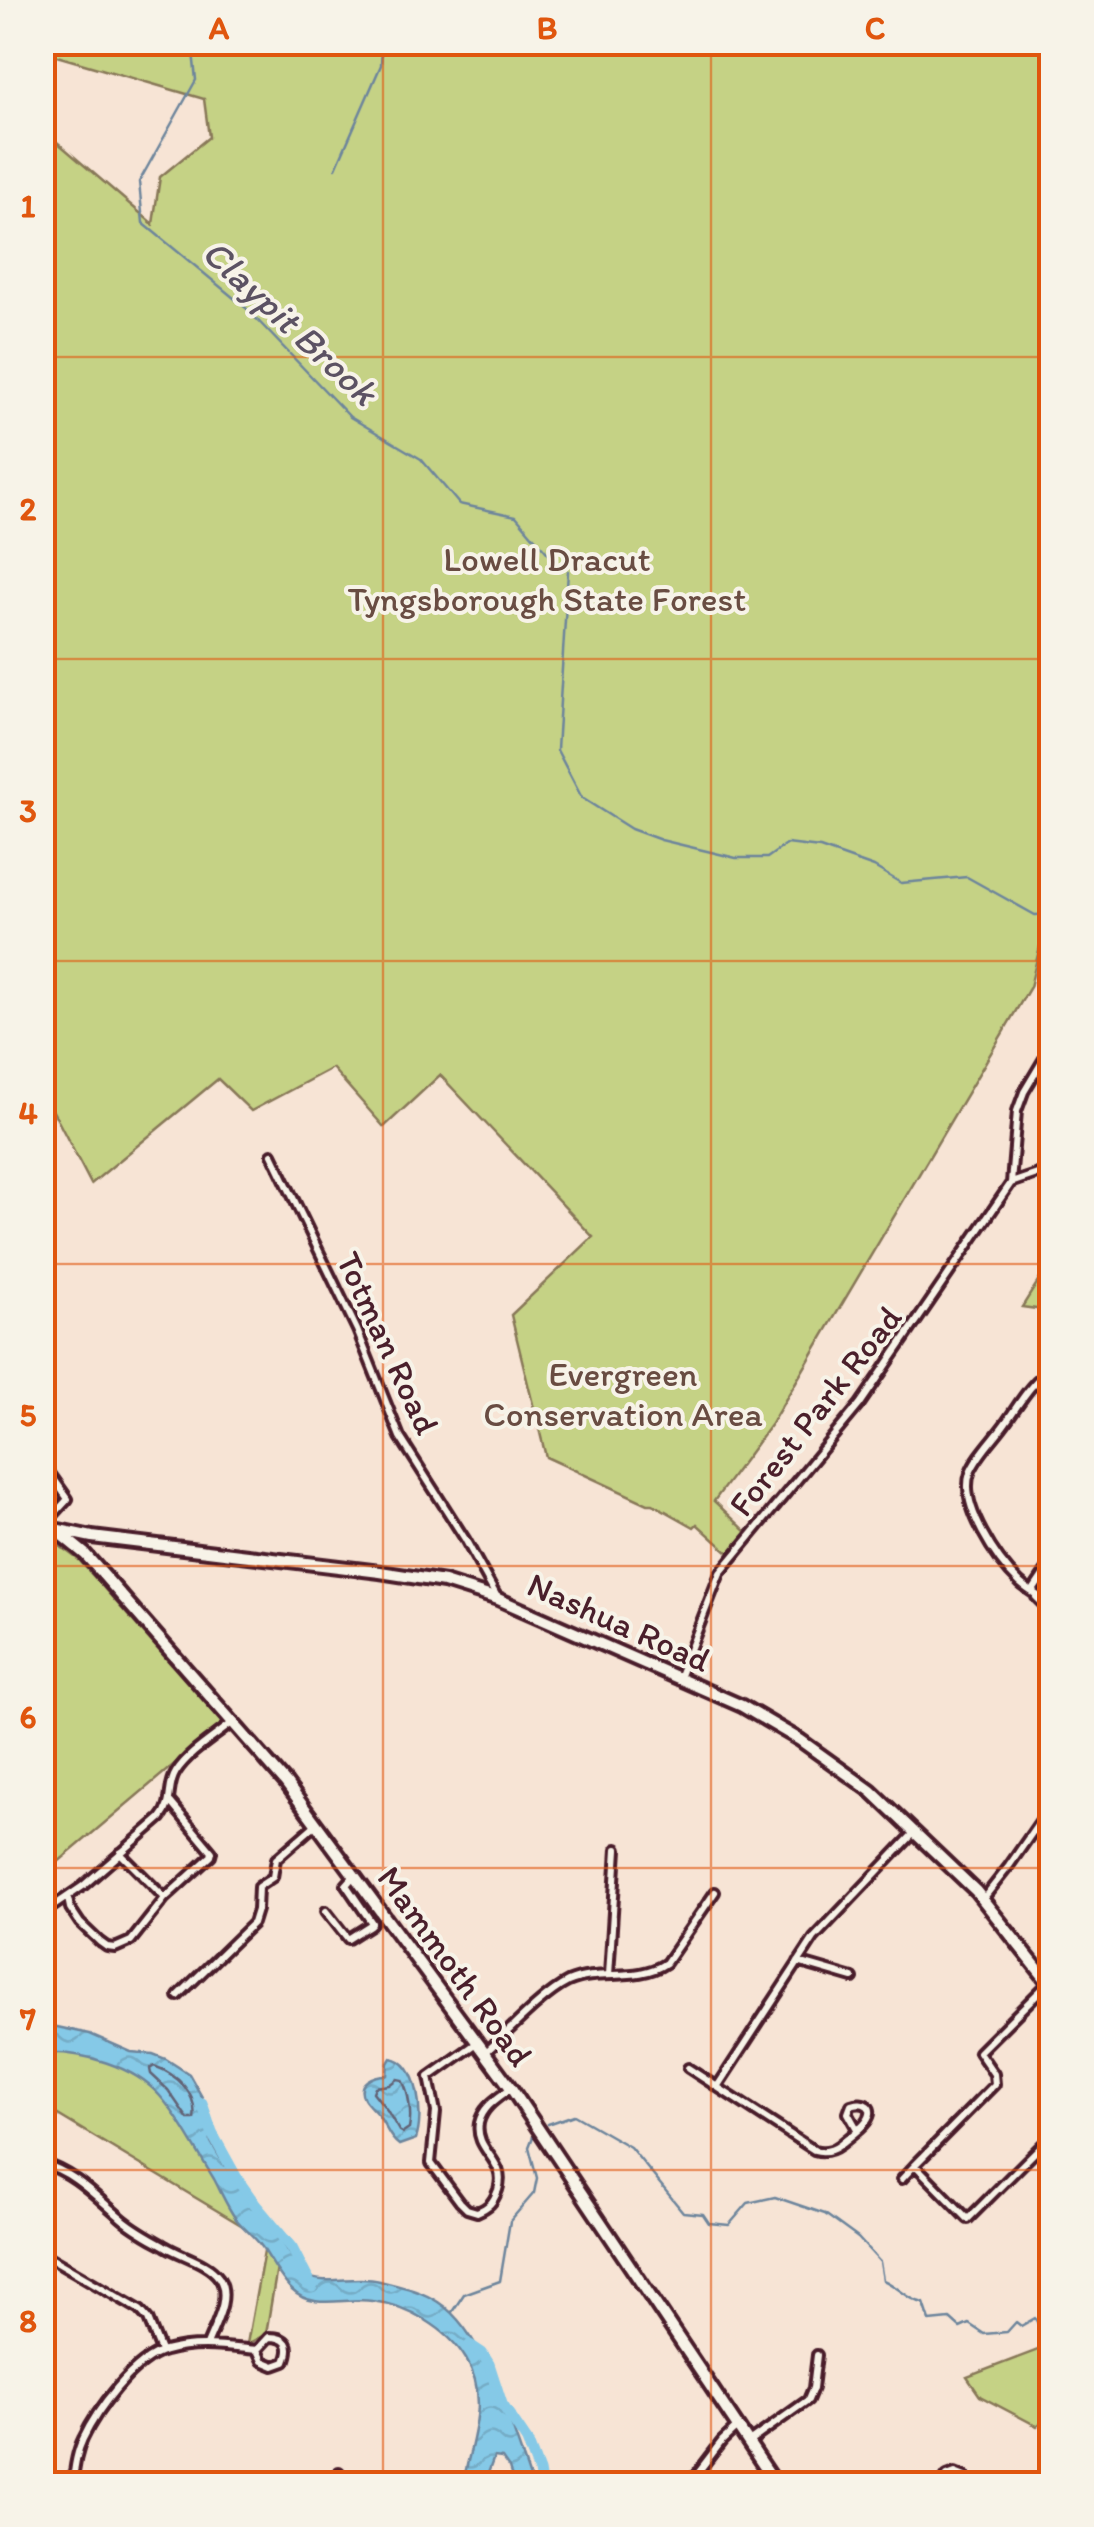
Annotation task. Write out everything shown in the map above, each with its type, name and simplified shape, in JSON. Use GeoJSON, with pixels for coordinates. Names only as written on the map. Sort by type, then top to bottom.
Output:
{"type":"FeatureCollection","features":[{"type":"Feature","properties":{"kind":"main road","name":"Nashua Road"},"geometry":{"type":"LineString","coordinates":[[49,1523],[92,1537],[444,1582],[498,1599],[755,1713],[871,1790],[982,1899],[1050,1985]]}},
{"type":"Feature","properties":{"kind":"main road","name":"Mammoth Road"},"geometry":{"type":"LineString","coordinates":[[49,1523],[85,1554],[286,1783],[576,2182],[776,2484]]}},
{"type":"Feature","properties":{"kind":"street"},"geometry":{"type":"LineString","coordinates":[[1052,1045],[1016,1111],[1011,1183],[1052,1169]]}},
{"type":"Feature","properties":{"kind":"street","name":"Totman Road"},"geometry":{"type":"LineString","coordinates":[[272,1154],[357,1330],[400,1437],[466,1539],[498,1599]]}},
{"type":"Feature","properties":{"kind":"street","name":"Forest Park Road"},"geometry":{"type":"LineString","coordinates":[[679,1678],[720,1573],[860,1404],[1011,1183]]}},
{"type":"Feature","properties":{"kind":"street"},"geometry":{"type":"LineString","coordinates":[[1052,1370],[1038,1380],[975,1463],[968,1485],[972,1504],[994,1552],[1011,1574],[1052,1605]]}},
{"type":"Feature","properties":{"kind":"street"},"geometry":{"type":"LineString","coordinates":[[42,1462],[68,1499],[49,1523],[42,1550]]}},
{"type":"Feature","properties":{"kind":"street"},"geometry":{"type":"LineString","coordinates":[[1034,1594],[1052,1562]]}},
{"type":"Feature","properties":{"kind":"street"},"geometry":{"type":"LineString","coordinates":[[1034,1594],[1052,1613]]}},
{"type":"Feature","properties":{"kind":"street"},"geometry":{"type":"LineString","coordinates":[[42,1914],[68,1898],[161,1818],[168,1810],[176,1771],[233,1722]]}},
{"type":"Feature","properties":{"kind":"street"},"geometry":{"type":"LineString","coordinates":[[68,1898],[80,1923],[107,1947],[132,1941],[165,1898],[211,1856],[212,1852],[170,1802]]}},
{"type":"Feature","properties":{"kind":"street"},"geometry":{"type":"LineString","coordinates":[[982,1899],[1052,1804]]}},
{"type":"Feature","properties":{"kind":"street"},"geometry":{"type":"LineString","coordinates":[[178,1996],[252,1923],[258,1887],[273,1877],[276,1859],[316,1824]]}},
{"type":"Feature","properties":{"kind":"street"},"geometry":{"type":"LineString","coordinates":[[717,2087],[819,1932],[915,1832]]}},
{"type":"Feature","properties":{"kind":"street"},"geometry":{"type":"LineString","coordinates":[[609,1975],[618,1849]]}},
{"type":"Feature","properties":{"kind":"street"},"geometry":{"type":"LineString","coordinates":[[120,1853],[165,1898]]}},
{"type":"Feature","properties":{"kind":"street"},"geometry":{"type":"LineString","coordinates":[[326,1911],[348,1939],[370,1925],[372,1922],[346,1885],[354,1876]]}},
{"type":"Feature","properties":{"kind":"street"},"geometry":{"type":"LineString","coordinates":[[485,2053],[569,1982],[635,1975],[666,1963],[714,1892]]}},
{"type":"Feature","properties":{"kind":"street"},"geometry":{"type":"LineString","coordinates":[[798,1962],[853,1978]]}},
{"type":"Feature","properties":{"kind":"street"},"geometry":{"type":"LineString","coordinates":[[902,2178],[995,2084],[993,2071],[978,2052],[1050,1985]]}},
{"type":"Feature","properties":{"kind":"street"},"geometry":{"type":"LineString","coordinates":[[477,2042],[429,2076],[436,2112],[431,2163],[466,2209],[477,2212],[491,2205],[501,2178],[480,2141],[480,2120],[484,2110],[510,2088]]}},
{"type":"Feature","properties":{"kind":"street"},"geometry":{"type":"LineString","coordinates":[[688,2068],[816,2151],[836,2148],[858,2130]]}},
{"type":"Feature","properties":{"kind":"street"},"geometry":{"type":"LineString","coordinates":[[915,2165],[968,2219],[1052,2135]]}},
{"type":"Feature","properties":{"kind":"street"},"geometry":{"type":"LineString","coordinates":[[42,2163],[80,2181],[134,2229],[206,2266],[218,2278],[224,2302],[207,2345]]}},
{"type":"Feature","properties":{"kind":"street"},"geometry":{"type":"LineString","coordinates":[[42,2253],[140,2310],[162,2351]]}},
{"type":"Feature","properties":{"kind":"street"},"geometry":{"type":"LineString","coordinates":[[269,2337],[279,2337],[287,2342],[290,2352],[285,2362],[274,2366],[262,2360],[257,2350],[269,2337]]}},
{"type":"Feature","properties":{"kind":"street"},"geometry":{"type":"LineString","coordinates":[[73,2484],[78,2454],[93,2421],[122,2382],[144,2362],[162,2351],[207,2345],[257,2350]]}},
{"type":"Feature","properties":{"kind":"street"},"geometry":{"type":"LineString","coordinates":[[748,2444],[808,2400],[814,2388],[817,2356]]}},
{"type":"Feature","properties":{"kind":"street"},"geometry":{"type":"LineString","coordinates":[[672,2484],[689,2484],[737,2427]]}},
{"type":"Feature","properties":{"kind":"street"},"geometry":{"type":"LineString","coordinates":[[338,2484],[339,2472]]}},
{"type":"Feature","properties":{"kind":"street"},"geometry":{"type":"LineString","coordinates":[[942,2484],[954,2473],[965,2477],[969,2484]]}},
{"type":"Feature","properties":{"kind":"green space","name":"Lowell Dracut Tyngsborough State Forest"},"geometry":{"type":"Polygon","coordinates":[[[43,42],[1051,43],[1051,908],[1030,987],[771,1424],[714,1501],[748,1533],[730,1554],[697,1524],[694,1527],[653,1504],[546,1457],[511,1315],[593,1237],[440,1075],[384,1127],[332,1068],[251,1111],[218,1079],[91,1184],[43,1092],[42,250],[52,180],[43,130],[153,224],[160,177],[209,137],[204,99],[43,52],[43,42]]]}},
{"type":"Feature","properties":{"kind":"green space"},"geometry":{"type":"Polygon","coordinates":[[[43,137],[50,180],[43,250],[43,137]]]}},
{"type":"Feature","properties":{"kind":"green space"},"geometry":{"type":"Polygon","coordinates":[[[1051,1261],[1051,1311],[1022,1307],[1051,1261]]]}},
{"type":"Feature","properties":{"kind":"green space"},"geometry":{"type":"Polygon","coordinates":[[[57,1544],[79,1560],[223,1723],[43,1873],[42,1565],[57,1544]]]}},
{"type":"Feature","properties":{"kind":"green space"},"geometry":{"type":"Polygon","coordinates":[[[42,2044],[105,2054],[181,2088],[216,2164],[281,2244],[266,2334],[247,2344],[266,2240],[43,2106],[42,2044]]]}},
{"type":"Feature","properties":{"kind":"green space"},"geometry":{"type":"Polygon","coordinates":[[[1051,2345],[1051,2414],[1037,2426],[980,2396],[967,2377],[1051,2345]]]}},
{"type":"Feature","properties":{"kind":"water"},"geometry":{"type":"Polygon","coordinates":[[[43,2024],[90,2034],[131,2052],[153,2054],[189,2074],[203,2099],[211,2142],[304,2275],[322,2280],[370,2279],[417,2291],[455,2317],[484,2359],[496,2385],[532,2484],[514,2484],[502,2458],[494,2457],[484,2484],[463,2484],[477,2422],[477,2390],[466,2359],[449,2338],[426,2320],[386,2303],[320,2302],[292,2290],[259,2243],[239,2223],[160,2096],[136,2076],[106,2062],[43,2053],[43,2024]]]}},
{"type":"Feature","properties":{"kind":"water"},"geometry":{"type":"Polygon","coordinates":[[[391,2058],[408,2069],[419,2104],[416,2139],[399,2145],[362,2093],[367,2081],[387,2075],[391,2058]]]}},
{"type":"Feature","properties":{"kind":"waterway","name":"Claypit Brook"},"geometry":{"type":"LineString","coordinates":[[192,42],[196,80],[139,182],[143,223],[246,308],[350,417],[421,459],[459,504],[516,516],[557,564]]}},
{"type":"Feature","properties":{"kind":"waterway"},"geometry":{"type":"LineString","coordinates":[[336,168],[381,65],[382,42]]}},
{"type":"Feature","properties":{"kind":"waterway","name":"Claypit Brook"},"geometry":{"type":"LineString","coordinates":[[568,571],[557,750],[582,798],[631,829],[661,840],[736,858],[767,858],[787,844],[820,848],[874,867],[901,883],[967,877],[1035,915],[1052,914]]}},
{"type":"Feature","properties":{"kind":"waterway"},"geometry":{"type":"LineString","coordinates":[[202,2103],[212,2133],[238,2180],[292,2248],[312,2287]]}},
{"type":"Feature","properties":{"kind":"waterway"},"geometry":{"type":"LineString","coordinates":[[548,2124],[574,2115],[630,2147],[683,2212],[703,2214],[709,2223],[729,2225],[748,2203],[775,2197],[825,2214],[858,2238],[880,2262],[883,2280],[924,2303],[930,2321],[950,2319],[960,2328],[969,2324],[984,2334],[1007,2332],[1016,2322],[1021,2326],[1035,2318],[1039,2326],[1052,2330]]}},
{"type":"Feature","properties":{"kind":"waterway"},"geometry":{"type":"LineString","coordinates":[[452,2312],[464,2294],[500,2281],[510,2221],[534,2193],[537,2178],[529,2147],[534,2134]]}},
{"type":"Feature","properties":{"kind":"waterway"},"geometry":{"type":"LineString","coordinates":[[470,2345],[489,2364],[502,2404],[527,2441],[541,2484]]}},
{"type":"Feature","properties":{"kind":"park label","name":"Evergreen Conservation Area"},"geometry":{"type":"Point","coordinates":[623,1394]}}]}
